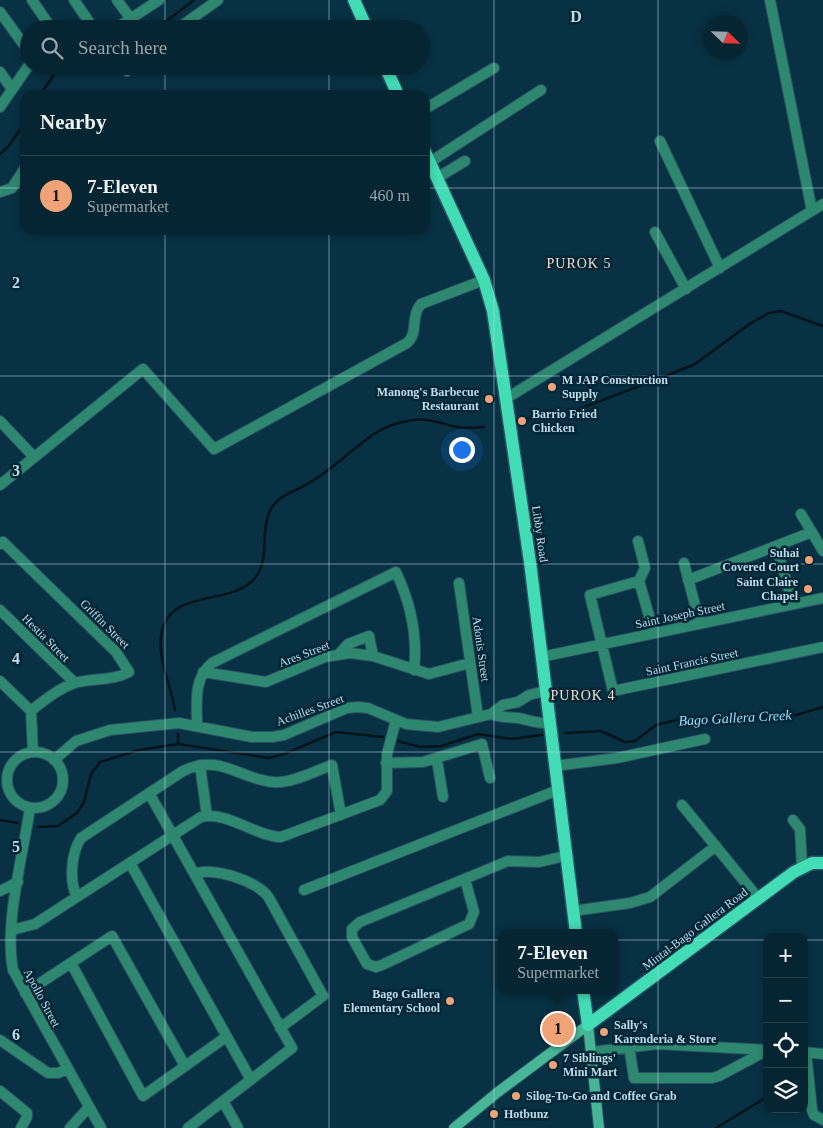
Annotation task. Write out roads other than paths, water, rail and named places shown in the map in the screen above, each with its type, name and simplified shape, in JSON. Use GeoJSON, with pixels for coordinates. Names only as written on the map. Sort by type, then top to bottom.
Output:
{"type":"FeatureCollection","features":[{"type":"Feature","properties":{"kind":"main road"},"geometry":{"type":"LineString","coordinates":[[354,0],[363,20]]}},
{"type":"Feature","properties":{"kind":"main road"},"geometry":{"type":"LineString","coordinates":[[389,75],[396,90]]}},
{"type":"Feature","properties":{"kind":"main road","name":"Libby Road"},"geometry":{"type":"LineString","coordinates":[[430,163],[484,280],[493,310],[507,398],[575,929]]}},
{"type":"Feature","properties":{"kind":"main road","name":"Mintal-Bago Gallera Road"},"geometry":{"type":"LineString","coordinates":[[588,1025],[676,962],[802,866],[823,863]]}},
{"type":"Feature","properties":{"kind":"main road"},"geometry":{"type":"LineString","coordinates":[[584,994],[599,1128]]}},
{"type":"Feature","properties":{"kind":"main road"},"geometry":{"type":"LineString","coordinates":[[454,1128],[498,1092],[588,1025]]}},
{"type":"Feature","properties":{"kind":"street"},"geometry":{"type":"LineString","coordinates":[[32,0],[46,20]]}},
{"type":"Feature","properties":{"kind":"street"},"geometry":{"type":"LineString","coordinates":[[74,0],[88,20]]}},
{"type":"Feature","properties":{"kind":"street"},"geometry":{"type":"LineString","coordinates":[[117,0],[131,19],[158,0]]}},
{"type":"Feature","properties":{"kind":"street"},"geometry":{"type":"LineString","coordinates":[[190,20],[218,0]]}},
{"type":"Feature","properties":{"kind":"street"},"geometry":{"type":"LineString","coordinates":[[770,0],[812,211]]}},
{"type":"Feature","properties":{"kind":"street"},"geometry":{"type":"LineString","coordinates":[[0,12],[20,40]]}},
{"type":"Feature","properties":{"kind":"street"},"geometry":{"type":"LineString","coordinates":[[430,106],[494,68]]}},
{"type":"Feature","properties":{"kind":"street"},"geometry":{"type":"LineString","coordinates":[[0,72],[12,89]]}},
{"type":"Feature","properties":{"kind":"street"},"geometry":{"type":"LineString","coordinates":[[0,107],[22,75]]}},
{"type":"Feature","properties":{"kind":"street"},"geometry":{"type":"LineString","coordinates":[[430,155],[541,90]]}},
{"type":"Feature","properties":{"kind":"street"},"geometry":{"type":"LineString","coordinates":[[660,141],[720,268]]}},
{"type":"Feature","properties":{"kind":"street"},"geometry":{"type":"LineString","coordinates":[[437,178],[465,161]]}},
{"type":"Feature","properties":{"kind":"street"},"geometry":{"type":"LineString","coordinates":[[0,192],[12,188],[20,176]]}},
{"type":"Feature","properties":{"kind":"street"},"geometry":{"type":"LineString","coordinates":[[507,398],[823,204]]}},
{"type":"Feature","properties":{"kind":"street"},"geometry":{"type":"LineString","coordinates":[[655,232],[686,289]]}},
{"type":"Feature","properties":{"kind":"street"},"geometry":{"type":"LineString","coordinates":[[0,485],[143,369],[214,449],[407,343],[413,336],[415,314],[421,304],[484,280]]}},
{"type":"Feature","properties":{"kind":"street"},"geometry":{"type":"LineString","coordinates":[[0,421],[34,457]]}},
{"type":"Feature","properties":{"kind":"street"},"geometry":{"type":"LineString","coordinates":[[801,514],[823,551]]}},
{"type":"Feature","properties":{"kind":"street"},"geometry":{"type":"LineString","coordinates":[[688,580],[812,532]]}},
{"type":"Feature","properties":{"kind":"street"},"geometry":{"type":"LineString","coordinates":[[638,541],[645,568],[639,581],[654,633]]}},
{"type":"Feature","properties":{"kind":"street","name":"Griffin Street"},"geometry":{"type":"LineString","coordinates":[[2,543],[116,652],[129,672],[116,678],[74,683],[54,694],[31,711]]}},
{"type":"Feature","properties":{"kind":"street"},"geometry":{"type":"LineString","coordinates":[[776,546],[792,604]]}},
{"type":"Feature","properties":{"kind":"street"},"geometry":{"type":"LineString","coordinates":[[684,563],[700,624]]}},
{"type":"Feature","properties":{"kind":"street"},"geometry":{"type":"LineString","coordinates":[[197,725],[196,693],[203,672],[220,658],[396,572],[412,611],[415,642],[414,670]]}},
{"type":"Feature","properties":{"kind":"street"},"geometry":{"type":"LineString","coordinates":[[602,644],[590,595],[639,581]]}},
{"type":"Feature","properties":{"kind":"street","name":"Adonis Street"},"geometry":{"type":"LineString","coordinates":[[460,583],[478,717]]}},
{"type":"Feature","properties":{"kind":"street","name":"Saint Joseph Street"},"geometry":{"type":"LineString","coordinates":[[541,657],[823,598]]}},
{"type":"Feature","properties":{"kind":"street","name":"Hestia Street"},"geometry":{"type":"LineString","coordinates":[[0,610],[74,683]]}},
{"type":"Feature","properties":{"kind":"street"},"geometry":{"type":"LineString","coordinates":[[339,654],[348,644],[369,636],[373,656]]}},
{"type":"Feature","properties":{"kind":"street","name":"Saint Francis Street"},"geometry":{"type":"LineString","coordinates":[[602,644],[613,691],[823,647]]}},
{"type":"Feature","properties":{"kind":"street","name":"Ares Street"},"geometry":{"type":"LineString","coordinates":[[203,672],[266,682],[325,657],[339,654],[373,656],[414,670],[435,674],[470,663]]}},
{"type":"Feature","properties":{"kind":"street"},"geometry":{"type":"LineString","coordinates":[[0,681],[31,711],[33,752]]}},
{"type":"Feature","properties":{"kind":"street","name":"Achilles Street"},"geometry":{"type":"LineString","coordinates":[[54,760],[76,741],[98,733],[169,723],[197,725],[252,737],[272,737],[296,730],[347,708],[358,707],[368,708],[396,720],[428,727],[492,714],[503,706],[518,702],[529,695],[546,691]]}},
{"type":"Feature","properties":{"kind":"street"},"geometry":{"type":"LineString","coordinates":[[518,702],[520,718]]}},
{"type":"Feature","properties":{"kind":"street","name":"Achilles Street"},"geometry":{"type":"LineString","coordinates":[[492,714],[504,719],[520,718],[532,723],[549,723]]}},
{"type":"Feature","properties":{"kind":"street"},"geometry":{"type":"LineString","coordinates":[[12,930],[35,924],[195,820],[207,816],[221,818],[269,836],[281,837],[380,800],[386,795],[388,745],[396,720]]}},
{"type":"Feature","properties":{"kind":"street"},"geometry":{"type":"LineString","coordinates":[[555,766],[617,758],[706,739]]}},
{"type":"Feature","properties":{"kind":"street"},"geometry":{"type":"LineString","coordinates":[[386,763],[437,760],[482,744],[490,778]]}},
{"type":"Feature","properties":{"kind":"street"},"geometry":{"type":"LineString","coordinates":[[33,752],[44,754],[54,760],[62,775],[59,792],[48,805],[30,808],[19,803],[4,790],[10,767],[22,755],[33,752]]}},
{"type":"Feature","properties":{"kind":"street"},"geometry":{"type":"LineString","coordinates":[[437,760],[443,797]]}},
{"type":"Feature","properties":{"kind":"street"},"geometry":{"type":"LineString","coordinates":[[78,897],[73,888],[72,878],[77,847],[82,838],[183,771],[200,765],[225,767],[273,782],[286,780],[332,765],[341,815]]}},
{"type":"Feature","properties":{"kind":"street"},"geometry":{"type":"LineString","coordinates":[[200,765],[207,816]]}},
{"type":"Feature","properties":{"kind":"street"},"geometry":{"type":"LineString","coordinates":[[304,890],[558,790]]}},
{"type":"Feature","properties":{"kind":"street"},"geometry":{"type":"LineString","coordinates":[[149,793],[292,1048],[188,1128]]}},
{"type":"Feature","properties":{"kind":"street"},"geometry":{"type":"LineString","coordinates":[[682,805],[758,898]]}},
{"type":"Feature","properties":{"kind":"street","name":"Apollo Street"},"geometry":{"type":"LineString","coordinates":[[30,808],[12,930],[11,960],[13,970],[101,1128]]}},
{"type":"Feature","properties":{"kind":"street"},"geometry":{"type":"LineString","coordinates":[[793,820],[800,829],[802,866]]}},
{"type":"Feature","properties":{"kind":"street"},"geometry":{"type":"LineString","coordinates":[[573,911],[630,903],[650,897],[716,846]]}},
{"type":"Feature","properties":{"kind":"street"},"geometry":{"type":"LineString","coordinates":[[465,879],[474,912],[469,924],[382,965],[367,964],[352,936],[352,929],[355,926],[465,879],[508,861],[538,862],[566,856]]}},
{"type":"Feature","properties":{"kind":"street"},"geometry":{"type":"LineString","coordinates":[[130,863],[251,1080]]}},
{"type":"Feature","properties":{"kind":"street"},"geometry":{"type":"LineString","coordinates":[[195,874],[207,870],[256,885],[266,894],[323,996],[280,1028]]}},
{"type":"Feature","properties":{"kind":"street"},"geometry":{"type":"LineString","coordinates":[[0,891],[18,882]]}},
{"type":"Feature","properties":{"kind":"street"},"geometry":{"type":"LineString","coordinates":[[25,993],[112,936],[185,1066]]}},
{"type":"Feature","properties":{"kind":"street"},"geometry":{"type":"LineString","coordinates":[[70,963],[143,1096],[226,1037]]}},
{"type":"Feature","properties":{"kind":"street"},"geometry":{"type":"LineString","coordinates":[[0,1040],[48,1073],[58,1073],[68,1069]]}},
{"type":"Feature","properties":{"kind":"street"},"geometry":{"type":"LineString","coordinates":[[591,1052],[657,1044],[763,1051]]}},
{"type":"Feature","properties":{"kind":"street"},"geometry":{"type":"LineString","coordinates":[[629,1046],[634,1078],[712,1078],[763,1053]]}},
{"type":"Feature","properties":{"kind":"street"},"geometry":{"type":"LineString","coordinates":[[808,1052],[823,1054]]}},
{"type":"Feature","properties":{"kind":"street"},"geometry":{"type":"LineString","coordinates":[[807,1068],[812,1110],[814,1115],[823,1120]]}},
{"type":"Feature","properties":{"kind":"street"},"geometry":{"type":"LineString","coordinates":[[2,1095],[26,1113],[27,1117],[21,1128]]}},
{"type":"Feature","properties":{"kind":"street"},"geometry":{"type":"LineString","coordinates":[[223,1101],[238,1128]]}},
{"type":"Feature","properties":{"kind":"street"},"geometry":{"type":"LineString","coordinates":[[70,1128],[89,1107]]}},
{"type":"Feature","properties":{"kind":"waterway"},"geometry":{"type":"LineString","coordinates":[[168,20],[194,0]]}},
{"type":"Feature","properties":{"kind":"waterway"},"geometry":{"type":"LineString","coordinates":[[43,90],[54,75]]}},
{"type":"Feature","properties":{"kind":"waterway"},"geometry":{"type":"LineString","coordinates":[[0,154],[8,147],[20,129]]}},
{"type":"Feature","properties":{"kind":"waterway"},"geometry":{"type":"LineString","coordinates":[[527,419],[571,412],[695,364],[751,323],[769,313],[781,311],[823,326]]}},
{"type":"Feature","properties":{"kind":"waterway"},"geometry":{"type":"LineString","coordinates":[[175,710],[161,654],[161,636],[166,620],[175,610],[187,604],[231,593],[244,587],[255,578],[263,562],[268,517],[271,509],[279,499],[309,483],[374,434],[392,425],[419,420],[460,428],[484,427]]}},
{"type":"Feature","properties":{"kind":"waterway","name":"Bago Gallera Creek"},"geometry":{"type":"LineString","coordinates":[[565,733],[601,731],[625,742],[635,741],[656,725],[685,718],[796,715],[823,707]]}},
{"type":"Feature","properties":{"kind":"waterway","name":"Bago Gallera Creek"},"geometry":{"type":"LineString","coordinates":[[38,827],[58,826],[77,813],[84,802],[91,774],[100,762],[139,750],[178,744],[269,758],[284,754],[336,732],[383,737]]}},
{"type":"Feature","properties":{"kind":"waterway"},"geometry":{"type":"LineString","coordinates":[[178,734],[178,744]]}},
{"type":"Feature","properties":{"kind":"waterway","name":"Bago Gallera Creek"},"geometry":{"type":"LineString","coordinates":[[397,741],[421,747],[441,746],[478,734],[511,739],[542,735]]}},
{"type":"Feature","properties":{"kind":"waterway","name":"Bago Gallera Creek"},"geometry":{"type":"LineString","coordinates":[[0,820],[18,823]]}},
{"type":"Feature","properties":{"kind":"waterway"},"geometry":{"type":"LineString","coordinates":[[716,1128],[763,1099]]}},
{"type":"Feature","properties":{"kind":"place","name":"M JAP Construction Supply"},"geometry":{"type":"Point","coordinates":[552,387]}},
{"type":"Feature","properties":{"kind":"place","name":"Manong's Barbecue Restaurant"},"geometry":{"type":"Point","coordinates":[489,399]}},
{"type":"Feature","properties":{"kind":"place","name":"Barrio Fried Chicken"},"geometry":{"type":"Point","coordinates":[522,421]}},
{"type":"Feature","properties":{"kind":"place","name":"Suhai Covered Court"},"geometry":{"type":"Point","coordinates":[809,560]}},
{"type":"Feature","properties":{"kind":"place","name":"Saint Claire Chapel"},"geometry":{"type":"Point","coordinates":[808,589]}},
{"type":"Feature","properties":{"kind":"place","name":"Bago Gallera Elementary School"},"geometry":{"type":"Point","coordinates":[450,1001]}},
{"type":"Feature","properties":{"kind":"place","name":"7-Eleven"},"geometry":{"type":"Point","coordinates":[558,1029]}},
{"type":"Feature","properties":{"kind":"place","name":"Sally's Karenderia & Store"},"geometry":{"type":"Point","coordinates":[604,1032]}},
{"type":"Feature","properties":{"kind":"place","name":"7 Siblings' Mini Mart"},"geometry":{"type":"Point","coordinates":[553,1065]}},
{"type":"Feature","properties":{"kind":"place","name":"Silog-To-Go and Coffee Grab"},"geometry":{"type":"Point","coordinates":[516,1096]}},
{"type":"Feature","properties":{"kind":"place","name":"Hotbunz"},"geometry":{"type":"Point","coordinates":[494,1114]}},
{"type":"Feature","properties":{"kind":"district","name":"PUROK 5"},"geometry":{"type":"Point","coordinates":[579,263]}},
{"type":"Feature","properties":{"kind":"district","name":"PUROK 4"},"geometry":{"type":"Point","coordinates":[583,695]}}]}
